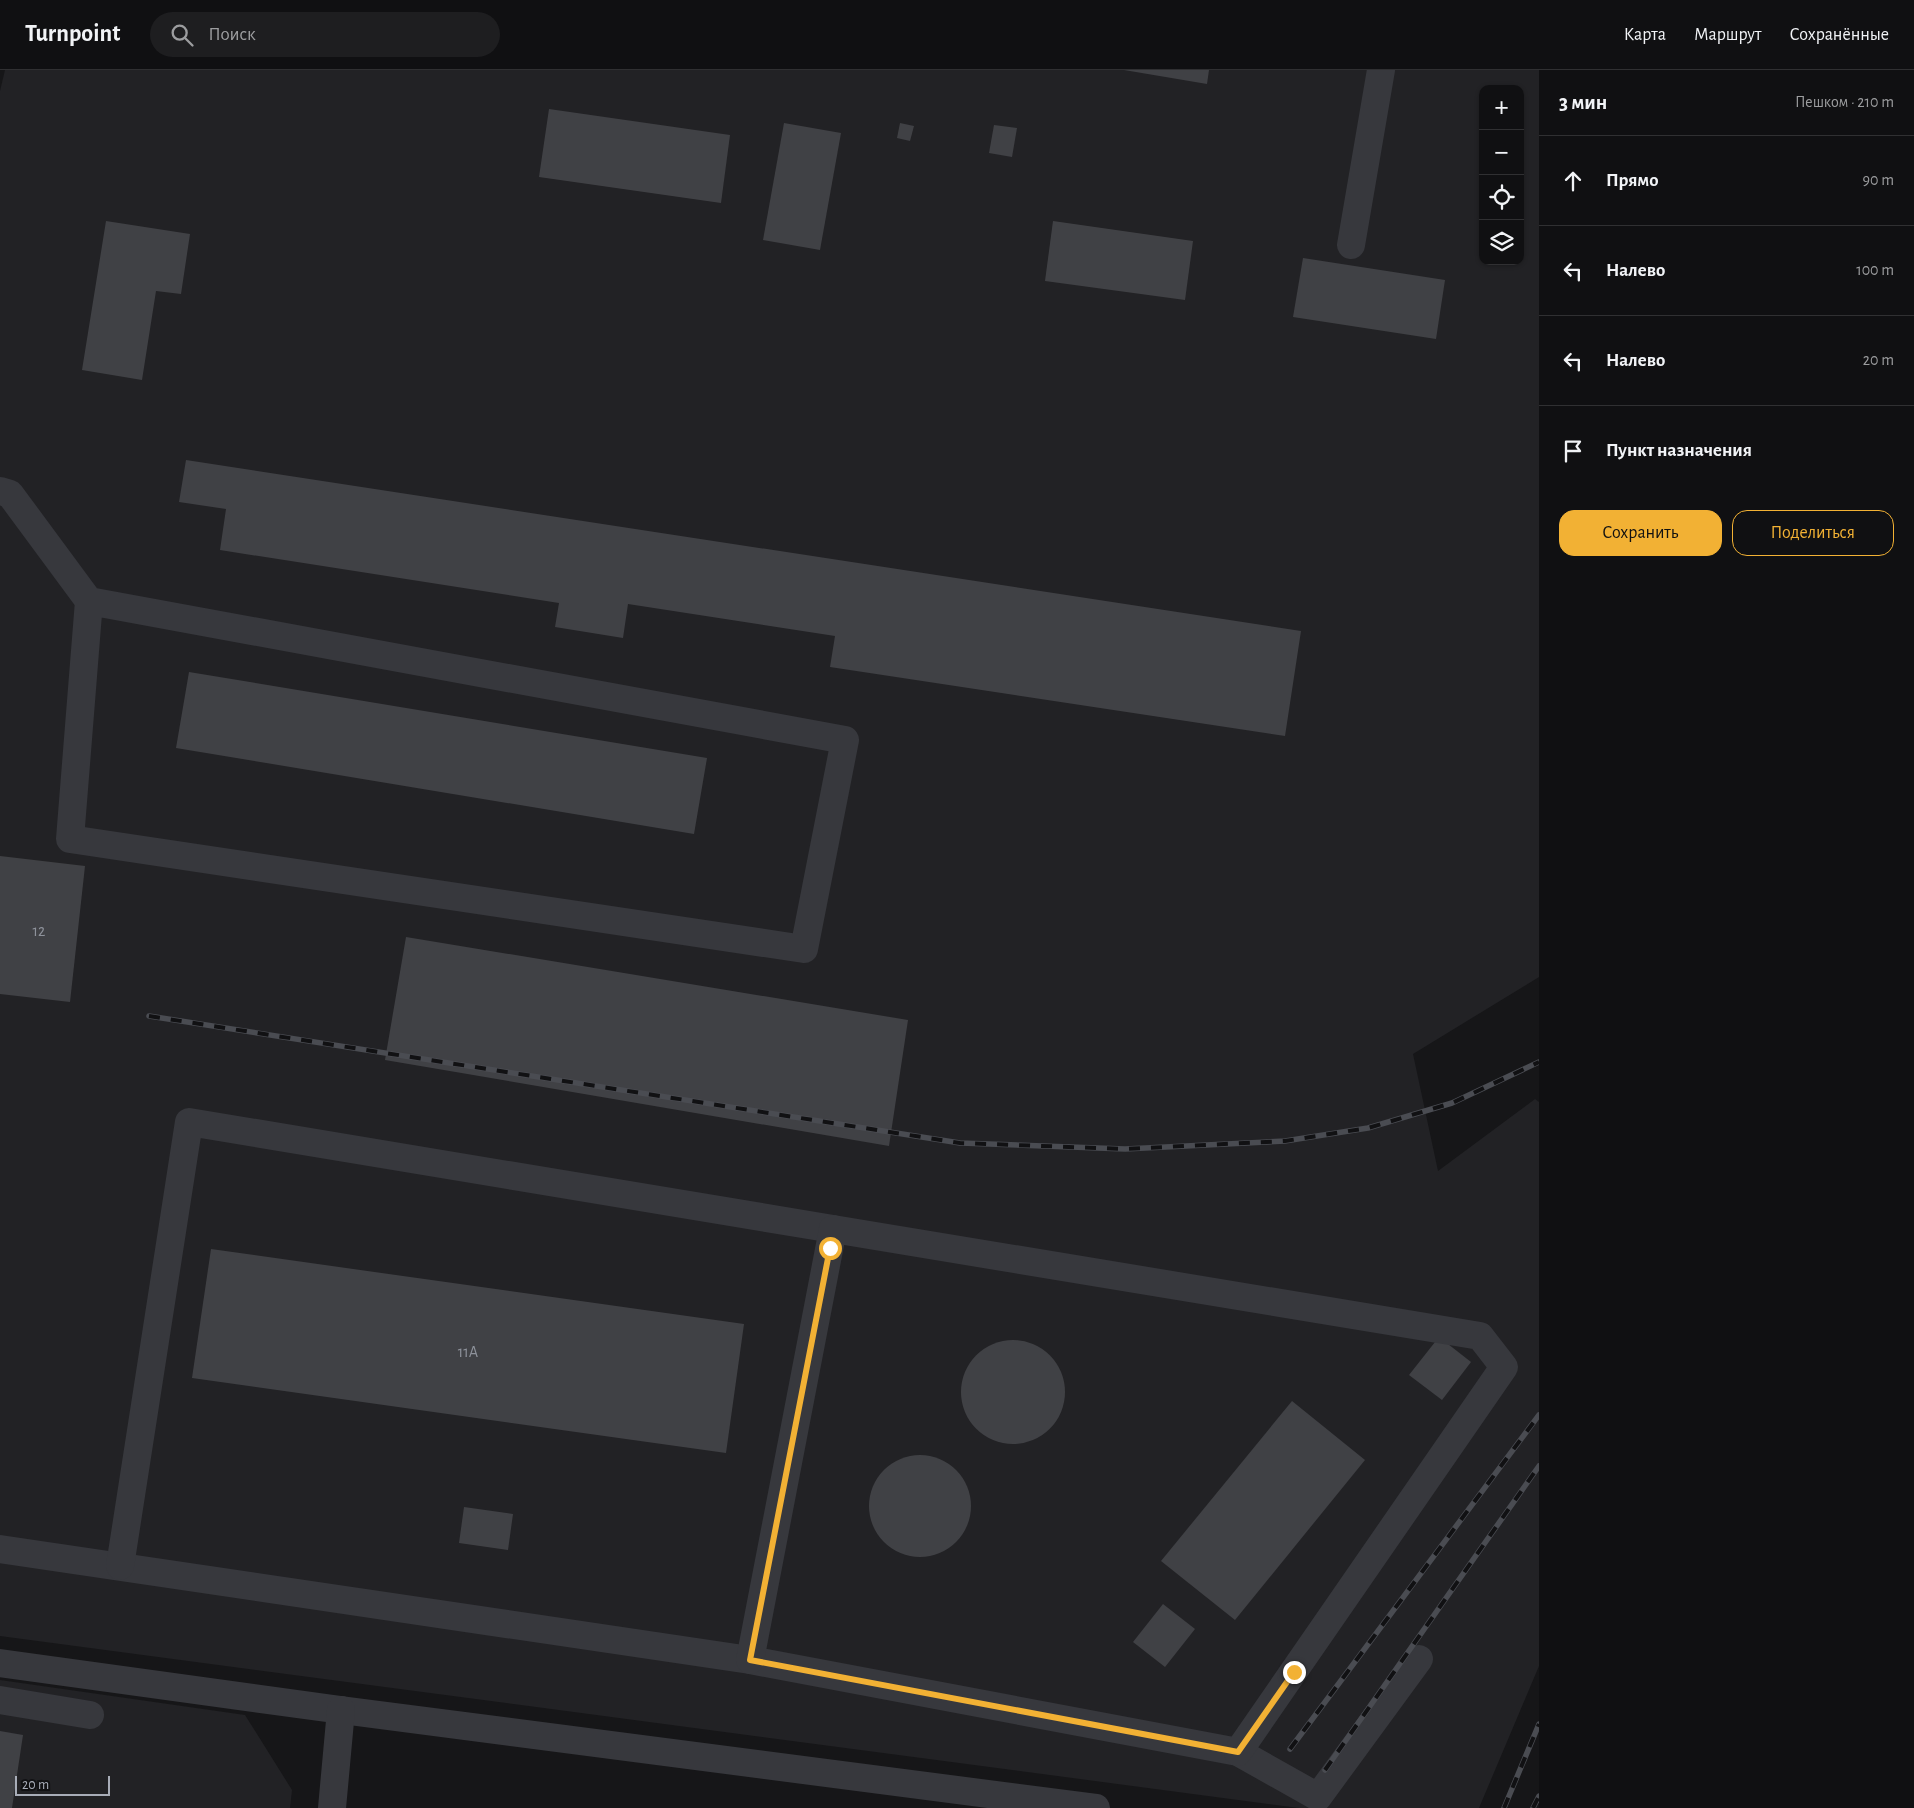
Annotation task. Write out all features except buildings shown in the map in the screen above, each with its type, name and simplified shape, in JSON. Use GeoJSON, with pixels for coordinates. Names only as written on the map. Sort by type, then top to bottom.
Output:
{"type":"FeatureCollection","features":[{"type":"Feature","properties":{"kind":"lane"},"geometry":{"type":"LineString","coordinates":[[1351,245],[1381,70]]}},
{"type":"Feature","properties":{"kind":"lane"},"geometry":{"type":"LineString","coordinates":[[0,491],[10,494],[89,601],[70,839],[804,949],[845,740],[89,601]]}},
{"type":"Feature","properties":{"kind":"lane"},"geometry":{"type":"LineString","coordinates":[[120,1566],[189,1122],[1480,1336],[1504,1367],[1238,1752]]}},
{"type":"Feature","properties":{"kind":"lane"},"geometry":{"type":"LineString","coordinates":[[750,1660],[833,1228]]}},
{"type":"Feature","properties":{"kind":"lane"},"geometry":{"type":"LineString","coordinates":[[0,1550],[120,1566],[750,1660],[1238,1752],[1318,1797],[1419,1660]]}},
{"type":"Feature","properties":{"kind":"lane"},"geometry":{"type":"LineString","coordinates":[[0,1663],[56,1669],[341,1710],[1096,1808]]}},
{"type":"Feature","properties":{"kind":"lane"},"geometry":{"type":"LineString","coordinates":[[0,1700],[90,1715]]}},
{"type":"Feature","properties":{"kind":"lane"},"geometry":{"type":"LineString","coordinates":[[332,1808],[341,1710]]}},
{"type":"Feature","properties":{"kind":"shaded area"},"geometry":{"type":"Polygon","coordinates":[[[5,70],[1539,70],[1539,977],[1413,1054],[1438,1171],[1535,1099],[1539,1102],[1539,1666],[1479,1808],[1299,1808],[0,1636],[0,91],[5,70]]]}},
{"type":"Feature","properties":{"kind":"shaded area"},"geometry":{"type":"Polygon","coordinates":[[[0,1680],[245,1715],[292,1790],[290,1808],[0,1808],[0,1680]]]}},
{"type":"Feature","properties":{"kind":"railway"},"geometry":{"type":"LineString","coordinates":[[149,1016],[960,1143],[1125,1149],[1285,1141],[1368,1128],[1452,1103],[1539,1062]]}},
{"type":"Feature","properties":{"kind":"railway"},"geometry":{"type":"LineString","coordinates":[[1290,1749],[1539,1415]]}},
{"type":"Feature","properties":{"kind":"railway"},"geometry":{"type":"LineString","coordinates":[[1325,1770],[1539,1466]]}},
{"type":"Feature","properties":{"kind":"railway"},"geometry":{"type":"LineString","coordinates":[[1504,1808],[1539,1724]]}},
{"type":"Feature","properties":{"kind":"railway"},"geometry":{"type":"LineString","coordinates":[[1533,1808],[1539,1796]]}},
{"type":"Feature","properties":{"kind":"route"},"geometry":{"type":"LineString","coordinates":[[830,1248],[750,1660],[1238,1752],[1294,1672]]}}]}
